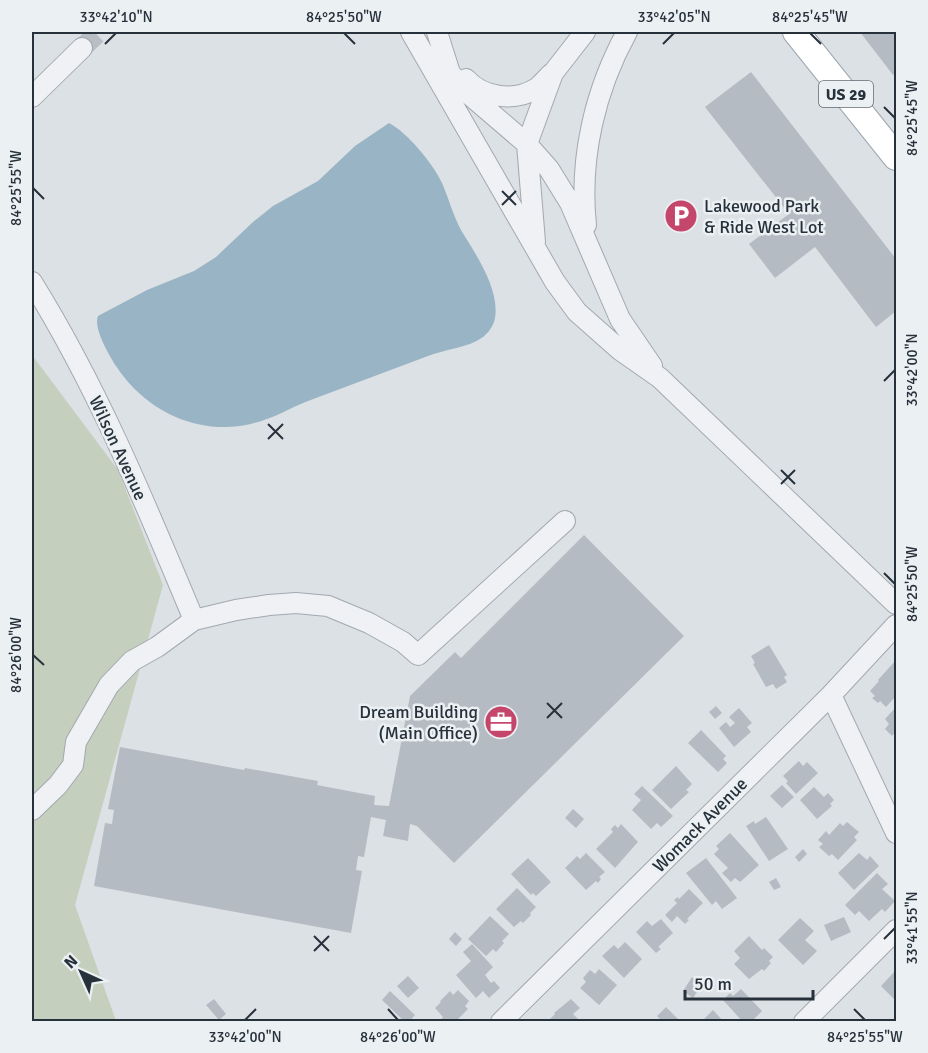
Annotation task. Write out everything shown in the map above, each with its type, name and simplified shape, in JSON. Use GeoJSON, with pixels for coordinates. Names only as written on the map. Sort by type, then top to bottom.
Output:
{"type":"FeatureCollection","features":[{"type":"Feature","properties":{"kind":"main road","name":"US 29"},"geometry":{"type":"LineString","coordinates":[[796,32],[897,156]]}},
{"type":"Feature","properties":{"kind":"street"},"geometry":{"type":"LineString","coordinates":[[411,32],[536,250],[577,312],[620,351],[660,378],[897,604]]}},
{"type":"Feature","properties":{"kind":"street"},"geometry":{"type":"LineString","coordinates":[[438,37],[471,85],[502,96],[513,97],[536,88],[553,73],[585,32]]}},
{"type":"Feature","properties":{"kind":"street"},"geometry":{"type":"LineString","coordinates":[[588,242],[584,200],[585,167],[595,111],[611,61],[627,32]]}},
{"type":"Feature","properties":{"kind":"street"},"geometry":{"type":"LineString","coordinates":[[438,37],[450,73],[465,91],[527,144],[549,168],[570,203],[620,319],[660,378]]}},
{"type":"Feature","properties":{"kind":"street"},"geometry":{"type":"LineString","coordinates":[[32,97],[82,48]]}},
{"type":"Feature","properties":{"kind":"street"},"geometry":{"type":"LineString","coordinates":[[536,250],[527,144],[553,73]]}},
{"type":"Feature","properties":{"kind":"street","name":"Wilson Avenue"},"geometry":{"type":"LineString","coordinates":[[32,282],[105,418],[194,620]]}},
{"type":"Feature","properties":{"kind":"street"},"geometry":{"type":"LineString","coordinates":[[32,810],[58,785],[73,765],[76,742],[109,685],[132,661],[157,647],[194,620],[269,605],[296,603],[328,606],[369,622],[403,642],[418,656],[565,521]]}},
{"type":"Feature","properties":{"kind":"street","name":"Womack Avenue"},"geometry":{"type":"LineString","coordinates":[[501,1022],[831,695],[897,626]]}},
{"type":"Feature","properties":{"kind":"street"},"geometry":{"type":"LineString","coordinates":[[831,695],[897,833]]}},
{"type":"Feature","properties":{"kind":"street"},"geometry":{"type":"LineString","coordinates":[[804,1022],[897,930]]}},
{"type":"Feature","properties":{"kind":"green space"},"geometry":{"type":"Polygon","coordinates":[[[32,355],[118,470],[163,585],[75,905],[116,1021],[32,1021],[32,355]]]}},
{"type":"Feature","properties":{"kind":"water"},"geometry":{"type":"Polygon","coordinates":[[[389,123],[412,141],[433,167],[461,230],[485,272],[496,307],[494,321],[487,333],[470,344],[428,356],[308,401],[268,419],[243,425],[213,427],[194,423],[168,413],[144,398],[124,378],[106,349],[98,327],[98,316],[147,290],[194,271],[216,257],[273,206],[318,181],[355,146],[389,123]]]}},
{"type":"Feature","properties":{"kind":"building"},"geometry":{"type":"Polygon","coordinates":[[[860,32],[896,32],[896,72],[893,75],[860,32]]]}},
{"type":"Feature","properties":{"kind":"building"},"geometry":{"type":"Polygon","coordinates":[[[751,72],[896,259],[896,311],[876,327],[815,247],[775,278],[749,244],[789,214],[705,107],[751,72]]]}},
{"type":"Feature","properties":{"kind":"building","name":"Dream Building (Main Office)"},"geometry":{"type":"Polygon","coordinates":[[[584,535],[684,636],[454,863],[417,826],[410,824],[408,841],[383,836],[386,820],[371,817],[364,857],[358,856],[356,870],[362,871],[351,933],[94,886],[105,823],[112,824],[114,810],[108,809],[120,747],[318,781],[317,785],[375,796],[374,805],[389,806],[410,696],[455,652],[461,658],[584,535]]]}},
{"type":"Feature","properties":{"kind":"building"},"geometry":{"type":"Polygon","coordinates":[[[769,645],[787,675],[784,677],[787,682],[776,689],[773,684],[766,687],[751,656],[769,645]]]}},
{"type":"Feature","properties":{"kind":"building"},"geometry":{"type":"Polygon","coordinates":[[[896,660],[896,696],[886,707],[880,701],[878,703],[872,698],[875,696],[870,691],[896,660]]]}},
{"type":"Feature","properties":{"kind":"building"},"geometry":{"type":"Polygon","coordinates":[[[716,706],[722,713],[715,719],[709,712],[716,706]]]}},
{"type":"Feature","properties":{"kind":"building"},"geometry":{"type":"Polygon","coordinates":[[[896,707],[896,731],[892,736],[885,729],[889,724],[885,719],[896,707]]]}},
{"type":"Feature","properties":{"kind":"building"},"geometry":{"type":"Polygon","coordinates":[[[739,708],[752,723],[747,727],[751,732],[734,747],[719,728],[726,722],[730,727],[735,723],[729,717],[739,708]]]}},
{"type":"Feature","properties":{"kind":"building"},"geometry":{"type":"Polygon","coordinates":[[[701,730],[726,756],[723,759],[727,763],[718,772],[688,743],[701,730]]]}},
{"type":"Feature","properties":{"kind":"building"},"geometry":{"type":"Polygon","coordinates":[[[799,761],[803,766],[807,762],[818,773],[796,794],[783,776],[799,761]]]}},
{"type":"Feature","properties":{"kind":"building"},"geometry":{"type":"Polygon","coordinates":[[[676,766],[692,784],[686,790],[689,792],[671,809],[652,790],[676,766]]]}},
{"type":"Feature","properties":{"kind":"building"},"geometry":{"type":"Polygon","coordinates":[[[782,785],[794,797],[782,808],[770,796],[782,785]]]}},
{"type":"Feature","properties":{"kind":"building"},"geometry":{"type":"Polygon","coordinates":[[[642,786],[673,816],[661,827],[657,823],[651,829],[632,810],[641,800],[634,794],[642,786]]]}},
{"type":"Feature","properties":{"kind":"building"},"geometry":{"type":"Polygon","coordinates":[[[814,787],[824,797],[828,793],[834,800],[830,804],[832,806],[817,819],[800,800],[814,787]]]}},
{"type":"Feature","properties":{"kind":"building"},"geometry":{"type":"Polygon","coordinates":[[[573,809],[584,819],[576,828],[565,818],[573,809]]]}},
{"type":"Feature","properties":{"kind":"building"},"geometry":{"type":"Polygon","coordinates":[[[766,817],[788,849],[769,861],[746,826],[754,821],[755,824],[766,817]]]}},
{"type":"Feature","properties":{"kind":"building"},"geometry":{"type":"Polygon","coordinates":[[[847,822],[859,832],[854,837],[857,840],[838,860],[819,847],[823,844],[818,840],[826,831],[829,835],[840,823],[843,826],[847,822]]]}},
{"type":"Feature","properties":{"kind":"building"},"geometry":{"type":"Polygon","coordinates":[[[621,824],[638,842],[615,868],[596,849],[613,832],[611,829],[615,825],[618,828],[621,824]]]}},
{"type":"Feature","properties":{"kind":"building"},"geometry":{"type":"Polygon","coordinates":[[[730,833],[759,865],[740,882],[735,878],[731,882],[722,873],[728,868],[714,854],[719,849],[716,846],[730,833]]]}},
{"type":"Feature","properties":{"kind":"building"},"geometry":{"type":"Polygon","coordinates":[[[803,849],[807,854],[799,862],[795,857],[803,849]]]}},
{"type":"Feature","properties":{"kind":"building"},"geometry":{"type":"Polygon","coordinates":[[[586,853],[605,872],[599,877],[601,879],[598,883],[596,881],[586,890],[565,868],[577,856],[580,859],[586,853]]]}},
{"type":"Feature","properties":{"kind":"building"},"geometry":{"type":"Polygon","coordinates":[[[859,853],[867,860],[870,856],[879,866],[854,890],[838,873],[859,853]]]}},
{"type":"Feature","properties":{"kind":"building"},"geometry":{"type":"Polygon","coordinates":[[[528,858],[551,882],[536,896],[533,893],[531,895],[511,874],[528,858]]]}},
{"type":"Feature","properties":{"kind":"building"},"geometry":{"type":"Polygon","coordinates":[[[706,858],[737,898],[722,909],[716,901],[712,905],[686,873],[706,858]]]}},
{"type":"Feature","properties":{"kind":"building"},"geometry":{"type":"Polygon","coordinates":[[[877,873],[888,884],[882,889],[895,901],[885,912],[882,909],[869,921],[859,911],[855,915],[845,905],[877,873]]]}},
{"type":"Feature","properties":{"kind":"building"},"geometry":{"type":"Polygon","coordinates":[[[776,878],[781,887],[774,890],[769,882],[776,878]]]}},
{"type":"Feature","properties":{"kind":"building"},"geometry":{"type":"Polygon","coordinates":[[[517,888],[536,907],[523,923],[521,921],[514,927],[496,909],[517,888]]]}},
{"type":"Feature","properties":{"kind":"building"},"geometry":{"type":"Polygon","coordinates":[[[689,889],[703,903],[685,924],[677,916],[672,922],[665,915],[677,903],[674,900],[678,897],[679,899],[689,889]]]}},
{"type":"Feature","properties":{"kind":"building"},"geometry":{"type":"Polygon","coordinates":[[[490,916],[509,934],[496,952],[493,949],[486,956],[468,939],[490,916]]]}},
{"type":"Feature","properties":{"kind":"building"},"geometry":{"type":"Polygon","coordinates":[[[844,917],[851,932],[831,941],[824,925],[844,917]]]}},
{"type":"Feature","properties":{"kind":"building"},"geometry":{"type":"Polygon","coordinates":[[[800,918],[814,931],[805,940],[817,951],[803,965],[778,940],[800,918]]]}},
{"type":"Feature","properties":{"kind":"building"},"geometry":{"type":"Polygon","coordinates":[[[661,919],[673,933],[658,947],[661,949],[656,953],[636,932],[647,921],[652,926],[661,919]]]}},
{"type":"Feature","properties":{"kind":"building"},"geometry":{"type":"Polygon","coordinates":[[[455,932],[462,939],[456,946],[449,939],[455,932]]]}},
{"type":"Feature","properties":{"kind":"building"},"geometry":{"type":"Polygon","coordinates":[[[749,936],[762,950],[764,948],[773,957],[764,971],[762,969],[749,979],[734,964],[740,958],[734,951],[749,936]]]}},
{"type":"Feature","properties":{"kind":"building"},"geometry":{"type":"Polygon","coordinates":[[[625,942],[642,959],[624,978],[602,956],[614,945],[618,949],[625,942]]]}},
{"type":"Feature","properties":{"kind":"building"},"geometry":{"type":"Polygon","coordinates":[[[472,944],[493,967],[485,975],[491,983],[494,981],[500,988],[489,998],[483,991],[476,998],[456,975],[471,961],[463,952],[472,944]]]}},
{"type":"Feature","properties":{"kind":"building"},"geometry":{"type":"Polygon","coordinates":[[[599,969],[617,985],[599,1005],[580,988],[586,982],[583,978],[590,970],[595,974],[599,969]]]}},
{"type":"Feature","properties":{"kind":"building"},"geometry":{"type":"Polygon","coordinates":[[[896,970],[896,1001],[881,986],[896,970]]]}},
{"type":"Feature","properties":{"kind":"building"},"geometry":{"type":"Polygon","coordinates":[[[408,976],[419,988],[408,998],[397,986],[408,976]]]}},
{"type":"Feature","properties":{"kind":"building"},"geometry":{"type":"Polygon","coordinates":[[[692,977],[702,984],[693,998],[683,991],[692,977]]]}},
{"type":"Feature","properties":{"kind":"building"},"geometry":{"type":"Polygon","coordinates":[[[741,989],[762,1011],[751,1022],[743,1022],[723,1000],[730,993],[733,996],[741,989]]]}},
{"type":"Feature","properties":{"kind":"building"},"geometry":{"type":"Polygon","coordinates":[[[458,990],[469,1001],[465,1006],[468,1009],[455,1022],[439,1022],[443,1017],[435,1008],[450,991],[453,995],[458,990]]]}},
{"type":"Feature","properties":{"kind":"building"},"geometry":{"type":"Polygon","coordinates":[[[390,991],[415,1015],[409,1022],[405,1022],[382,1000],[390,991]]]}},
{"type":"Feature","properties":{"kind":"building"},"geometry":{"type":"Polygon","coordinates":[[[214,999],[226,1014],[219,1020],[206,1005],[214,999]]]}},
{"type":"Feature","properties":{"kind":"building"},"geometry":{"type":"Polygon","coordinates":[[[571,999],[580,1008],[573,1014],[581,1022],[550,1022],[554,1013],[571,999]]]}},
{"type":"Feature","properties":{"kind":"building"},"geometry":{"type":"Polygon","coordinates":[[[666,1007],[679,1020],[678,1022],[663,1022],[657,1016],[666,1007]]]}},
{"type":"Feature","properties":{"kind":"building"},"geometry":{"type":"Polygon","coordinates":[[[713,1010],[724,1022],[701,1022],[713,1010]]]}},
{"type":"Feature","properties":{"kind":"tunnel"},"geometry":{"type":"LineString","coordinates":[[82,48],[99,32]]}},
{"type":"Feature","properties":{"kind":"place","name":"Lakewood Park & Ride West Lot"},"geometry":{"type":"Point","coordinates":[681,216]}},
{"type":"Feature","properties":{"kind":"place","name":"Dream Building (Main Office)"},"geometry":{"type":"Point","coordinates":[501,722]}}]}
